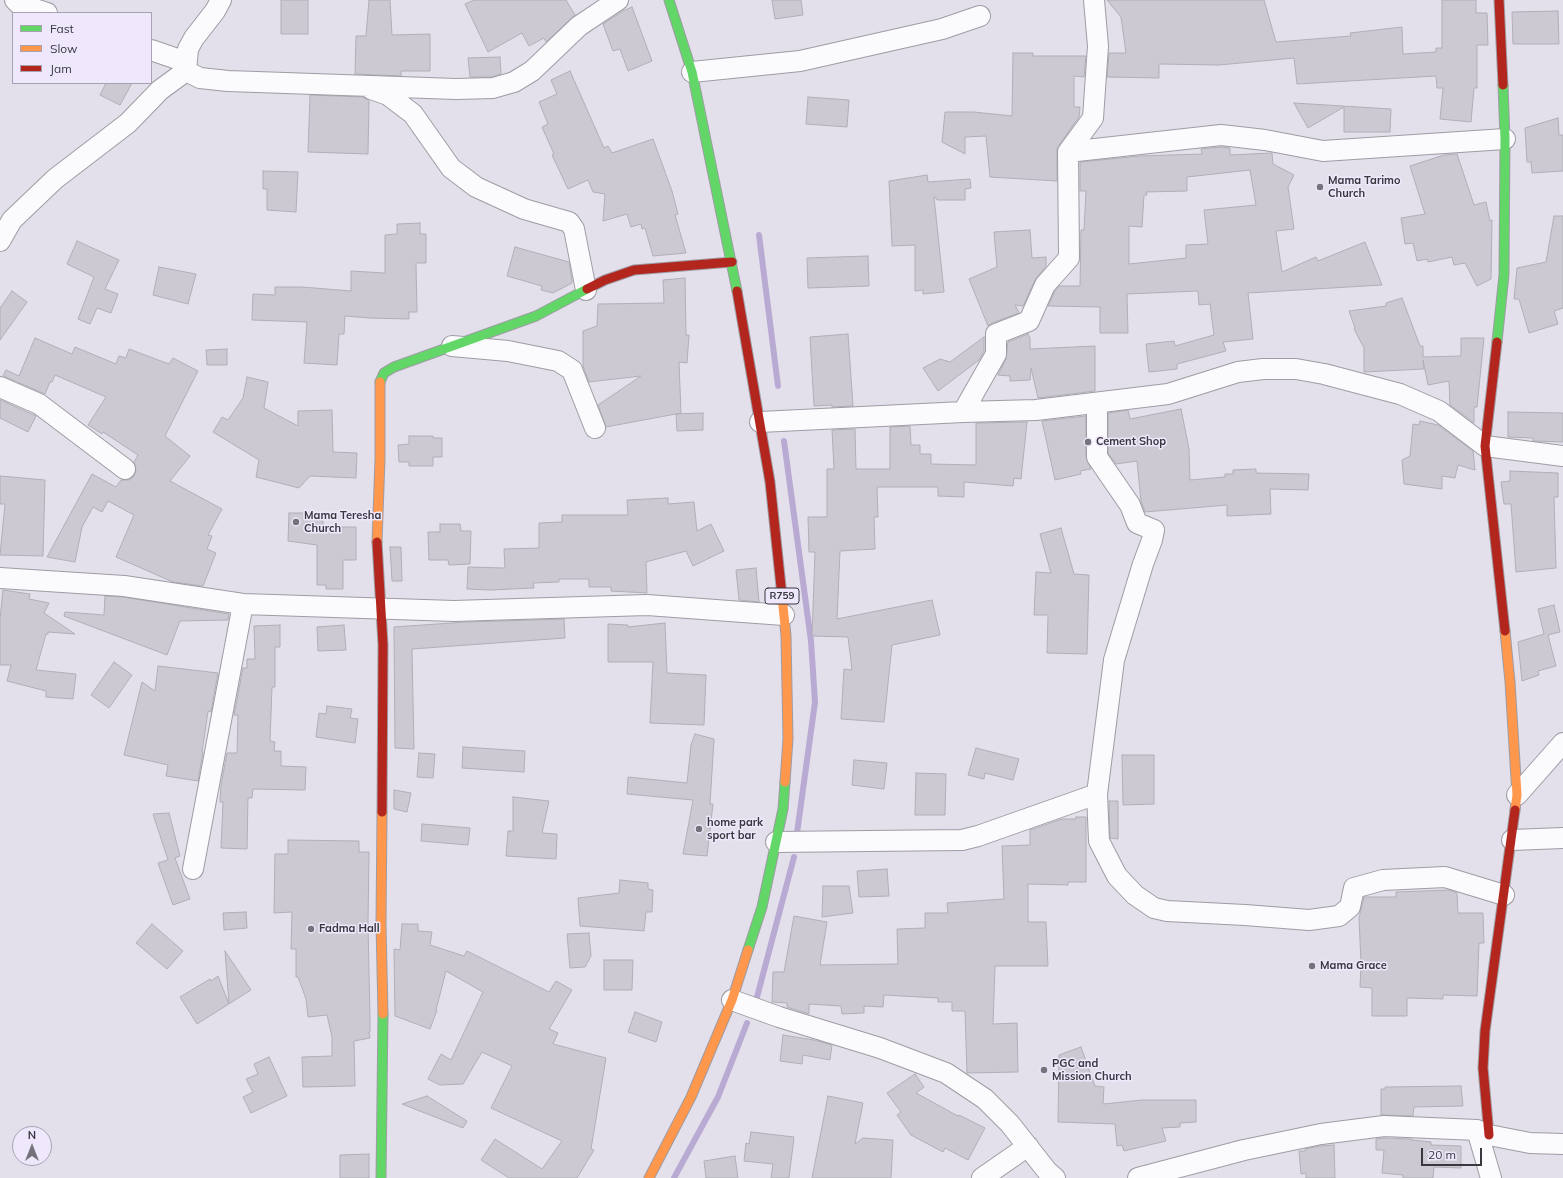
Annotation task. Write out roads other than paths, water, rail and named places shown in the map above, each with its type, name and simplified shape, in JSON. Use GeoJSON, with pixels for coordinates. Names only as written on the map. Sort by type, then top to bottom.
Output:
{"type":"FeatureCollection","features":[{"type":"Feature","properties":{"kind":"street"},"geometry":{"type":"LineString","coordinates":[[15,0],[19,4],[45,12]]}},
{"type":"Feature","properties":{"kind":"street"},"geometry":{"type":"LineString","coordinates":[[0,241],[12,220],[55,179],[128,123],[160,90],[186,67],[188,49],[221,0]]}},
{"type":"Feature","properties":{"kind":"street"},"geometry":{"type":"LineString","coordinates":[[152,50],[186,67],[200,78],[228,81],[456,89],[493,88],[514,82],[532,71],[579,26],[618,0]]}},
{"type":"Feature","properties":{"kind":"street","name":"R759"},"geometry":{"type":"LineString","coordinates":[[649,1178],[691,1097],[732,1000],[762,907],[783,809],[788,739],[786,636],[770,482],[732,262],[692,72],[669,0]]}},
{"type":"Feature","properties":{"kind":"street"},"geometry":{"type":"LineString","coordinates":[[963,412],[996,354],[996,334],[1029,321],[1044,285],[1069,258],[1068,152],[1093,118],[1098,46],[1094,0]]}},
{"type":"Feature","properties":{"kind":"street"},"geometry":{"type":"LineString","coordinates":[[1491,1178],[1483,1132],[1483,1068],[1492,972],[1512,840],[1516,795],[1510,682],[1485,446],[1504,275],[1505,139],[1499,0]]}},
{"type":"Feature","properties":{"kind":"street"},"geometry":{"type":"LineString","coordinates":[[692,72],[800,61],[942,29],[980,16]]}},
{"type":"Feature","properties":{"kind":"street"},"geometry":{"type":"LineString","coordinates":[[358,85],[388,95],[413,114],[451,168],[476,187],[524,209],[568,222],[574,229],[586,290]]}},
{"type":"Feature","properties":{"kind":"street"},"geometry":{"type":"LineString","coordinates":[[1068,152],[1221,135],[1265,140],[1324,151],[1505,139]]}},
{"type":"Feature","properties":{"kind":"street"},"geometry":{"type":"LineString","coordinates":[[381,1178],[383,1020],[380,924],[383,645],[378,547],[380,466],[378,394],[380,381],[384,373],[394,367],[536,316],[605,280],[634,270],[732,262]]}},
{"type":"Feature","properties":{"kind":"street"},"geometry":{"type":"LineString","coordinates":[[452,346],[508,351],[558,361],[572,370],[595,428]]}},
{"type":"Feature","properties":{"kind":"street"},"geometry":{"type":"LineString","coordinates":[[760,422],[1036,410],[1168,394],[1238,372],[1263,369],[1296,369],[1324,374],[1400,394],[1439,411],[1485,446],[1563,456]]}},
{"type":"Feature","properties":{"kind":"street"},"geometry":{"type":"LineString","coordinates":[[0,387],[39,404],[125,469]]}},
{"type":"Feature","properties":{"kind":"street"},"geometry":{"type":"LineString","coordinates":[[1097,403],[1097,457],[1130,505],[1137,523],[1154,530],[1114,660],[1097,794],[1099,841],[1117,876],[1136,895],[1154,908],[1167,911],[1309,920],[1339,916],[1350,907],[1354,888],[1383,880],[1445,877],[1504,895]]}},
{"type":"Feature","properties":{"kind":"street"},"geometry":{"type":"LineString","coordinates":[[0,578],[124,586],[243,604],[454,611],[647,605],[784,615]]}},
{"type":"Feature","properties":{"kind":"street"},"geometry":{"type":"LineString","coordinates":[[193,869],[243,604]]}},
{"type":"Feature","properties":{"kind":"street"},"geometry":{"type":"LineString","coordinates":[[1516,795],[1563,743]]}},
{"type":"Feature","properties":{"kind":"street"},"geometry":{"type":"LineString","coordinates":[[776,842],[962,840],[978,836],[1097,794]]}},
{"type":"Feature","properties":{"kind":"street"},"geometry":{"type":"LineString","coordinates":[[1512,840],[1563,838]]}},
{"type":"Feature","properties":{"kind":"street"},"geometry":{"type":"LineString","coordinates":[[732,1000],[779,1017],[880,1048],[946,1072],[985,1099],[1010,1124],[1047,1171],[1055,1178]]}},
{"type":"Feature","properties":{"kind":"street"},"geometry":{"type":"LineString","coordinates":[[1138,1178],[1244,1150],[1329,1133],[1384,1126],[1483,1132],[1530,1143],[1563,1144]]}},
{"type":"Feature","properties":{"kind":"street"},"geometry":{"type":"LineString","coordinates":[[982,1178],[1028,1146]]}},
{"type":"Feature","properties":{"kind":"waterway"},"geometry":{"type":"LineString","coordinates":[[759,235],[778,386]]}},
{"type":"Feature","properties":{"kind":"waterway"},"geometry":{"type":"LineString","coordinates":[[784,441],[811,641],[815,702],[797,833]]}},
{"type":"Feature","properties":{"kind":"waterway"},"geometry":{"type":"LineString","coordinates":[[757,997],[794,857]]}},
{"type":"Feature","properties":{"kind":"waterway"},"geometry":{"type":"LineString","coordinates":[[674,1178],[718,1097],[747,1023]]}},
{"type":"Feature","properties":{"kind":"place","name":"Mama Tarimo Church"},"geometry":{"type":"Point","coordinates":[1320,187]}},
{"type":"Feature","properties":{"kind":"place","name":"Cement Shop"},"geometry":{"type":"Point","coordinates":[1088,442]}},
{"type":"Feature","properties":{"kind":"place","name":"Mama Teresha Church"},"geometry":{"type":"Point","coordinates":[296,522]}},
{"type":"Feature","properties":{"kind":"place","name":"home park sport bar"},"geometry":{"type":"Point","coordinates":[699,829]}},
{"type":"Feature","properties":{"kind":"place","name":"Fadma Hall"},"geometry":{"type":"Point","coordinates":[311,929]}},
{"type":"Feature","properties":{"kind":"place","name":"Mama Grace"},"geometry":{"type":"Point","coordinates":[1312,966]}},
{"type":"Feature","properties":{"kind":"place","name":"PGC and Mission Church"},"geometry":{"type":"Point","coordinates":[1044,1070]}}]}
